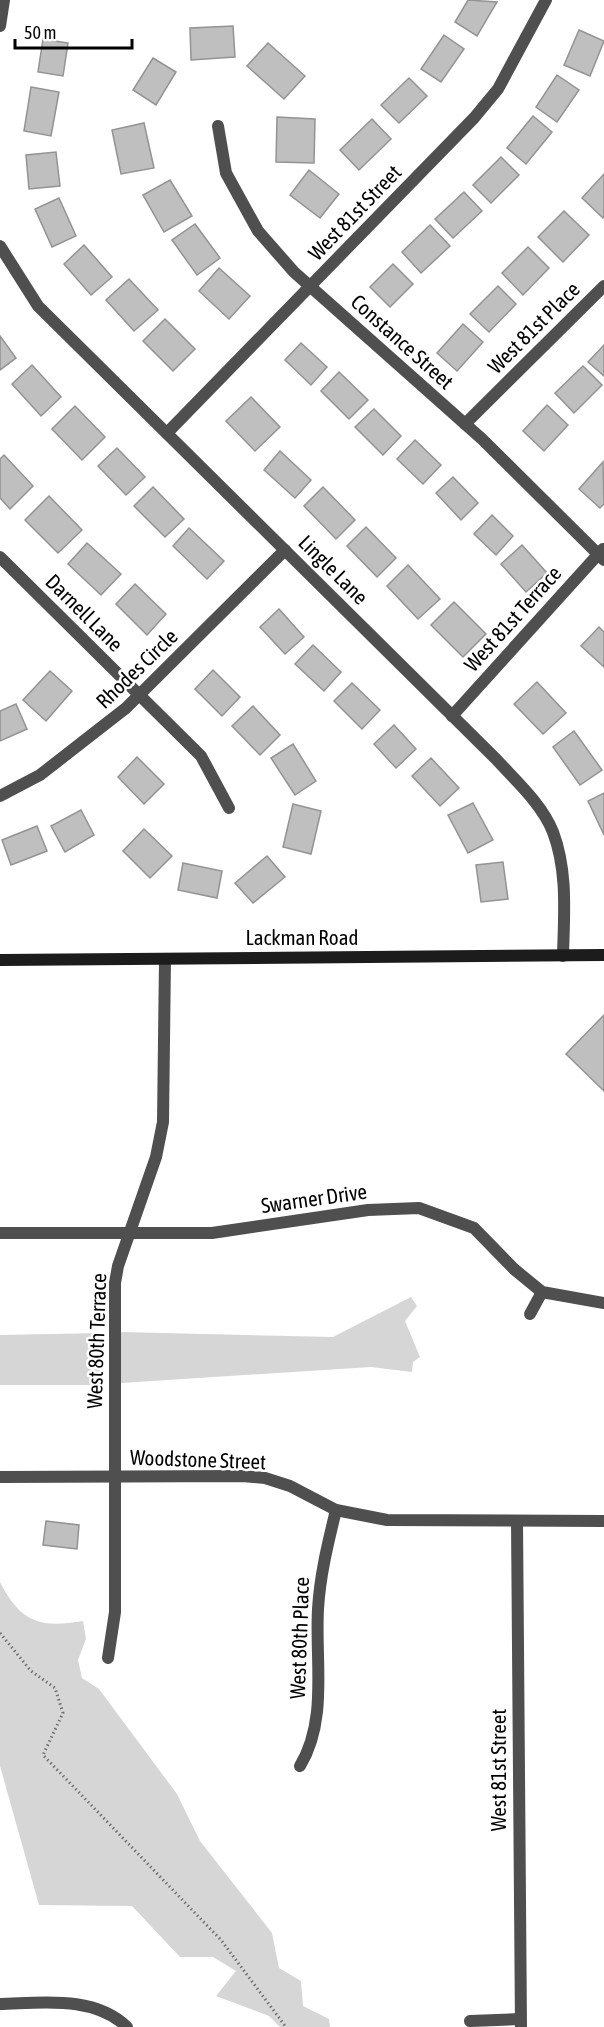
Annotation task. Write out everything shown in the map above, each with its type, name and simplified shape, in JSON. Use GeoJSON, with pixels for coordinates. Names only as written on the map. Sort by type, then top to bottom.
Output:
{"type":"FeatureCollection","features":[{"type":"Feature","properties":{"kind":"main road","name":"Lackman Road"},"geometry":{"type":"LineString","coordinates":[[0,960],[604,955]]}},
{"type":"Feature","properties":{"kind":"street"},"geometry":{"type":"LineString","coordinates":[[0,27],[4,0]]}},
{"type":"Feature","properties":{"kind":"street","name":"West 81st Street"},"geometry":{"type":"LineString","coordinates":[[167,433],[474,118],[498,89],[546,0]]}},
{"type":"Feature","properties":{"kind":"street","name":"Constance Street"},"geometry":{"type":"LineString","coordinates":[[218,126],[226,173],[258,231],[310,287],[465,424],[602,554]]}},
{"type":"Feature","properties":{"kind":"street","name":"Lingle Lane"},"geometry":{"type":"LineString","coordinates":[[0,246],[38,306],[452,716],[533,800],[552,831],[564,874],[563,956]]}},
{"type":"Feature","properties":{"kind":"street","name":"West 81st Place"},"geometry":{"type":"LineString","coordinates":[[465,424],[604,286]]}},
{"type":"Feature","properties":{"kind":"street","name":"Rhodes Circle"},"geometry":{"type":"LineString","coordinates":[[0,796],[40,775],[76,749],[140,695],[285,550]]}},
{"type":"Feature","properties":{"kind":"street","name":"West 81st Terrace"},"geometry":{"type":"LineString","coordinates":[[452,716],[602,554]]}},
{"type":"Feature","properties":{"kind":"street","name":"Darnell Lane"},"geometry":{"type":"LineString","coordinates":[[0,557],[201,756],[229,808]]}},
{"type":"Feature","properties":{"kind":"street","name":"West 80th Terrace"},"geometry":{"type":"LineString","coordinates":[[108,1658],[115,1612],[115,1283],[129,1233],[156,1157],[163,1122],[165,959]]}},
{"type":"Feature","properties":{"kind":"street","name":"Swarner Drive"},"geometry":{"type":"LineString","coordinates":[[0,1233],[212,1233],[368,1210],[419,1208],[474,1228],[514,1269],[542,1292],[604,1303]]}},
{"type":"Feature","properties":{"kind":"street"},"geometry":{"type":"LineString","coordinates":[[530,1314],[542,1292]]}},
{"type":"Feature","properties":{"kind":"street","name":"Woodstone Street"},"geometry":{"type":"LineString","coordinates":[[0,1477],[265,1478],[290,1486],[336,1510],[387,1520],[604,1521]]}},
{"type":"Feature","properties":{"kind":"street","name":"West 80th Place"},"geometry":{"type":"LineString","coordinates":[[300,1766],[309,1751],[317,1716],[320,1573],[336,1510]]}},
{"type":"Feature","properties":{"kind":"street","name":"West 81st Street"},"geometry":{"type":"LineString","coordinates":[[470,2021],[520,2023],[517,1521]]}},
{"type":"Feature","properties":{"kind":"street"},"geometry":{"type":"LineString","coordinates":[[0,2004],[80,2005],[110,2014],[127,2027]]}},
{"type":"Feature","properties":{"kind":"path"},"geometry":{"type":"LineString","coordinates":[[0,1633],[31,1671],[55,1688],[63,1713],[43,1755],[221,1940],[286,2027]]}},
{"type":"Feature","properties":{"kind":"shaded area"},"geometry":{"type":"Polygon","coordinates":[[[411,1297],[417,1306],[405,1321],[420,1357],[413,1362],[412,1372],[371,1367],[121,1383],[121,1332],[333,1337],[411,1297]]]}},
{"type":"Feature","properties":{"kind":"shaded area"},"geometry":{"type":"Polygon","coordinates":[[[102,1333],[102,1385],[0,1385],[0,1335],[102,1333]]]}},
{"type":"Feature","properties":{"kind":"shaded area"},"geometry":{"type":"Polygon","coordinates":[[[0,1582],[16,1606],[33,1620],[55,1624],[83,1621],[86,1639],[78,1660],[82,1678],[99,1689],[177,1794],[200,1841],[272,1933],[279,1968],[301,1981],[303,2006],[329,2019],[330,2027],[280,2027],[269,2016],[216,1996],[236,1971],[213,1957],[180,1957],[132,1906],[39,1905],[0,1766],[0,1582]]]}},
{"type":"Feature","properties":{"kind":"building"},"geometry":{"type":"Polygon","coordinates":[[[468,0],[497,2],[477,36],[455,22],[468,0]]]}},
{"type":"Feature","properties":{"kind":"building"},"geometry":{"type":"Polygon","coordinates":[[[233,26],[235,57],[191,60],[190,28],[233,26]]]}},
{"type":"Feature","properties":{"kind":"building"},"geometry":{"type":"Polygon","coordinates":[[[579,30],[604,41],[590,76],[564,65],[579,30]]]}},
{"type":"Feature","properties":{"kind":"building"},"geometry":{"type":"Polygon","coordinates":[[[444,35],[464,49],[441,82],[421,69],[444,35]]]}},
{"type":"Feature","properties":{"kind":"building"},"geometry":{"type":"Polygon","coordinates":[[[43,39],[68,43],[63,76],[38,72],[43,39]]]}},
{"type":"Feature","properties":{"kind":"building"},"geometry":{"type":"Polygon","coordinates":[[[268,43],[305,76],[284,99],[247,66],[268,43]]]}},
{"type":"Feature","properties":{"kind":"building"},"geometry":{"type":"Polygon","coordinates":[[[153,58],[176,72],[156,105],[133,90],[153,58]]]}},
{"type":"Feature","properties":{"kind":"building"},"geometry":{"type":"Polygon","coordinates":[[[557,75],[579,90],[557,122],[536,107],[557,75]]]}},
{"type":"Feature","properties":{"kind":"building"},"geometry":{"type":"Polygon","coordinates":[[[409,78],[427,96],[399,123],[381,105],[409,78]]]}},
{"type":"Feature","properties":{"kind":"building"},"geometry":{"type":"Polygon","coordinates":[[[31,87],[59,92],[51,136],[24,131],[31,87]]]}},
{"type":"Feature","properties":{"kind":"building"},"geometry":{"type":"Polygon","coordinates":[[[533,116],[552,132],[526,164],[507,148],[533,116]]]}},
{"type":"Feature","properties":{"kind":"building"},"geometry":{"type":"Polygon","coordinates":[[[277,117],[315,119],[314,163],[276,162],[277,117]]]}},
{"type":"Feature","properties":{"kind":"building"},"geometry":{"type":"Polygon","coordinates":[[[372,119],[391,139],[359,170],[340,150],[372,119]]]}},
{"type":"Feature","properties":{"kind":"building"},"geometry":{"type":"Polygon","coordinates":[[[144,123],[154,168],[121,174],[112,130],[144,123]]]}},
{"type":"Feature","properties":{"kind":"building"},"geometry":{"type":"Polygon","coordinates":[[[56,152],[60,186],[29,189],[26,155],[56,152]]]}},
{"type":"Feature","properties":{"kind":"building"},"geometry":{"type":"Polygon","coordinates":[[[501,157],[519,175],[491,203],[473,185],[501,157]]]}},
{"type":"Feature","properties":{"kind":"building"},"geometry":{"type":"Polygon","coordinates":[[[309,170],[339,194],[320,218],[290,195],[309,170]]]}},
{"type":"Feature","properties":{"kind":"building"},"geometry":{"type":"Polygon","coordinates":[[[604,174],[604,216],[603,218],[582,198],[604,174]]]}},
{"type":"Feature","properties":{"kind":"building"},"geometry":{"type":"Polygon","coordinates":[[[170,180],[192,216],[164,232],[143,195],[170,180]]]}},
{"type":"Feature","properties":{"kind":"building"},"geometry":{"type":"Polygon","coordinates":[[[464,192],[482,211],[453,238],[435,219],[464,192]]]}},
{"type":"Feature","properties":{"kind":"building"},"geometry":{"type":"Polygon","coordinates":[[[59,198],[76,236],[52,247],[35,209],[59,198]]]}},
{"type":"Feature","properties":{"kind":"building"},"geometry":{"type":"Polygon","coordinates":[[[564,211],[589,235],[563,262],[538,237],[564,211]]]}},
{"type":"Feature","properties":{"kind":"building"},"geometry":{"type":"Polygon","coordinates":[[[195,224],[220,258],[197,275],[172,240],[195,224]]]}},
{"type":"Feature","properties":{"kind":"building"},"geometry":{"type":"Polygon","coordinates":[[[430,225],[450,246],[421,273],[402,252],[430,225]]]}},
{"type":"Feature","properties":{"kind":"building"},"geometry":{"type":"Polygon","coordinates":[[[84,245],[112,277],[91,295],[64,264],[84,245]]]}},
{"type":"Feature","properties":{"kind":"building"},"geometry":{"type":"Polygon","coordinates":[[[528,247],[549,268],[523,295],[502,273],[528,247]]]}},
{"type":"Feature","properties":{"kind":"building"},"geometry":{"type":"Polygon","coordinates":[[[393,264],[413,284],[390,307],[370,287],[393,264]]]}},
{"type":"Feature","properties":{"kind":"building"},"geometry":{"type":"Polygon","coordinates":[[[219,268],[250,296],[229,319],[199,291],[219,268]]]}},
{"type":"Feature","properties":{"kind":"building"},"geometry":{"type":"Polygon","coordinates":[[[129,279],[158,310],[134,331],[106,300],[129,279]]]}},
{"type":"Feature","properties":{"kind":"building"},"geometry":{"type":"Polygon","coordinates":[[[498,286],[516,304],[489,332],[470,314],[498,286]]]}},
{"type":"Feature","properties":{"kind":"building"},"geometry":{"type":"Polygon","coordinates":[[[165,319],[195,349],[173,371],[143,341],[165,319]]]}},
{"type":"Feature","properties":{"kind":"building"},"geometry":{"type":"Polygon","coordinates":[[[463,324],[483,342],[457,371],[437,353],[463,324]]]}},
{"type":"Feature","properties":{"kind":"building"},"geometry":{"type":"Polygon","coordinates":[[[0,336],[16,358],[0,370],[0,336]]]}},
{"type":"Feature","properties":{"kind":"building"},"geometry":{"type":"Polygon","coordinates":[[[301,343],[327,367],[311,385],[285,360],[301,343]]]}},
{"type":"Feature","properties":{"kind":"building"},"geometry":{"type":"Polygon","coordinates":[[[604,345],[604,376],[588,362],[604,345]]]}},
{"type":"Feature","properties":{"kind":"building"},"geometry":{"type":"Polygon","coordinates":[[[32,365],[61,397],[41,416],[12,384],[32,365]]]}},
{"type":"Feature","properties":{"kind":"building"},"geometry":{"type":"Polygon","coordinates":[[[583,366],[602,385],[574,413],[555,393],[583,366]]]}},
{"type":"Feature","properties":{"kind":"building"},"geometry":{"type":"Polygon","coordinates":[[[339,372],[368,400],[349,419],[321,391],[339,372]]]}},
{"type":"Feature","properties":{"kind":"building"},"geometry":{"type":"Polygon","coordinates":[[[251,397],[280,427],[255,451],[226,421],[251,397]]]}},
{"type":"Feature","properties":{"kind":"building"},"geometry":{"type":"Polygon","coordinates":[[[547,405],[568,425],[544,451],[523,431],[547,405]]]}},
{"type":"Feature","properties":{"kind":"building"},"geometry":{"type":"Polygon","coordinates":[[[75,406],[105,437],[82,460],[52,429],[75,406]]]}},
{"type":"Feature","properties":{"kind":"building"},"geometry":{"type":"Polygon","coordinates":[[[374,409],[401,436],[383,455],[355,427],[374,409]]]}},
{"type":"Feature","properties":{"kind":"building"},"geometry":{"type":"Polygon","coordinates":[[[415,440],[441,465],[423,484],[397,459],[415,440]]]}},
{"type":"Feature","properties":{"kind":"building"},"geometry":{"type":"Polygon","coordinates":[[[117,448],[145,477],[126,495],[98,466],[117,448]]]}},
{"type":"Feature","properties":{"kind":"building"},"geometry":{"type":"Polygon","coordinates":[[[280,451],[311,480],[295,498],[264,470],[280,451]]]}},
{"type":"Feature","properties":{"kind":"building"},"geometry":{"type":"Polygon","coordinates":[[[4,455],[33,486],[10,509],[0,498],[0,459],[4,455]]]}},
{"type":"Feature","properties":{"kind":"building"},"geometry":{"type":"Polygon","coordinates":[[[603,462],[604,504],[600,508],[579,489],[603,462]]]}},
{"type":"Feature","properties":{"kind":"building"},"geometry":{"type":"Polygon","coordinates":[[[453,477],[478,503],[461,520],[436,493],[453,477]]]}},
{"type":"Feature","properties":{"kind":"building"},"geometry":{"type":"Polygon","coordinates":[[[153,487],[184,519],[165,537],[134,506],[153,487]]]}},
{"type":"Feature","properties":{"kind":"building"},"geometry":{"type":"Polygon","coordinates":[[[323,487],[355,520],[336,539],[304,506],[323,487]]]}},
{"type":"Feature","properties":{"kind":"building"},"geometry":{"type":"Polygon","coordinates":[[[49,496],[82,530],[58,553],[25,520],[49,496]]]}},
{"type":"Feature","properties":{"kind":"building"},"geometry":{"type":"Polygon","coordinates":[[[492,515],[513,536],[496,555],[474,534],[492,515]]]}},
{"type":"Feature","properties":{"kind":"building"},"geometry":{"type":"Polygon","coordinates":[[[366,527],[396,558],[377,577],[347,546],[366,527]]]}},
{"type":"Feature","properties":{"kind":"building"},"geometry":{"type":"Polygon","coordinates":[[[189,528],[224,561],[207,579],[173,546],[189,528]]]}},
{"type":"Feature","properties":{"kind":"building"},"geometry":{"type":"Polygon","coordinates":[[[87,543],[121,574],[101,595],[68,564],[87,543]]]}},
{"type":"Feature","properties":{"kind":"building"},"geometry":{"type":"Polygon","coordinates":[[[522,545],[547,573],[526,592],[501,564],[522,545]]]}},
{"type":"Feature","properties":{"kind":"building"},"geometry":{"type":"Polygon","coordinates":[[[408,565],[440,599],[418,619],[387,586],[408,565]]]}},
{"type":"Feature","properties":{"kind":"building"},"geometry":{"type":"Polygon","coordinates":[[[135,584],[166,614],[147,635],[116,604],[135,584]]]}},
{"type":"Feature","properties":{"kind":"building"},"geometry":{"type":"Polygon","coordinates":[[[454,602],[486,634],[463,657],[431,625],[454,602]]]}},
{"type":"Feature","properties":{"kind":"building"},"geometry":{"type":"Polygon","coordinates":[[[279,609],[304,637],[285,654],[260,627],[279,609]]]}},
{"type":"Feature","properties":{"kind":"building"},"geometry":{"type":"Polygon","coordinates":[[[599,627],[604,632],[604,667],[581,646],[599,627]]]}},
{"type":"Feature","properties":{"kind":"building"},"geometry":{"type":"Polygon","coordinates":[[[313,645],[341,672],[324,691],[295,664],[313,645]]]}},
{"type":"Feature","properties":{"kind":"building"},"geometry":{"type":"Polygon","coordinates":[[[213,670],[240,697],[222,716],[195,689],[213,670]]]}},
{"type":"Feature","properties":{"kind":"building"},"geometry":{"type":"Polygon","coordinates":[[[50,671],[72,691],[46,721],[23,700],[50,671]]]}},
{"type":"Feature","properties":{"kind":"building"},"geometry":{"type":"Polygon","coordinates":[[[537,682],[566,713],[543,734],[514,704],[537,682]]]}},
{"type":"Feature","properties":{"kind":"building"},"geometry":{"type":"Polygon","coordinates":[[[352,683],[380,710],[362,729],[334,701],[352,683]]]}},
{"type":"Feature","properties":{"kind":"building"},"geometry":{"type":"Polygon","coordinates":[[[16,704],[27,729],[0,741],[0,711],[16,704]]]}},
{"type":"Feature","properties":{"kind":"building"},"geometry":{"type":"Polygon","coordinates":[[[253,706],[280,735],[260,755],[232,726],[253,706]]]}},
{"type":"Feature","properties":{"kind":"building"},"geometry":{"type":"Polygon","coordinates":[[[394,725],[416,749],[396,768],[374,744],[394,725]]]}},
{"type":"Feature","properties":{"kind":"building"},"geometry":{"type":"Polygon","coordinates":[[[574,731],[602,770],[580,785],[553,747],[574,731]]]}},
{"type":"Feature","properties":{"kind":"building"},"geometry":{"type":"Polygon","coordinates":[[[293,744],[316,781],[295,795],[271,758],[293,744]]]}},
{"type":"Feature","properties":{"kind":"building"},"geometry":{"type":"Polygon","coordinates":[[[137,757],[164,784],[144,804],[118,777],[137,757]]]}},
{"type":"Feature","properties":{"kind":"building"},"geometry":{"type":"Polygon","coordinates":[[[431,758],[459,788],[440,806],[412,776],[431,758]]]}},
{"type":"Feature","properties":{"kind":"building"},"geometry":{"type":"Polygon","coordinates":[[[604,793],[604,835],[588,801],[604,793]]]}},
{"type":"Feature","properties":{"kind":"building"},"geometry":{"type":"Polygon","coordinates":[[[473,803],[493,840],[468,853],[448,815],[473,803]]]}},
{"type":"Feature","properties":{"kind":"building"},"geometry":{"type":"Polygon","coordinates":[[[293,804],[321,811],[311,854],[283,847],[293,804]]]}},
{"type":"Feature","properties":{"kind":"building"},"geometry":{"type":"Polygon","coordinates":[[[81,810],[94,835],[65,852],[51,826],[81,810]]]}},
{"type":"Feature","properties":{"kind":"building"},"geometry":{"type":"Polygon","coordinates":[[[37,826],[47,851],[11,865],[2,840],[37,826]]]}},
{"type":"Feature","properties":{"kind":"building"},"geometry":{"type":"Polygon","coordinates":[[[144,829],[172,856],[150,878],[123,851],[144,829]]]}},
{"type":"Feature","properties":{"kind":"building"},"geometry":{"type":"Polygon","coordinates":[[[267,856],[285,877],[253,903],[235,883],[267,856]]]}},
{"type":"Feature","properties":{"kind":"building"},"geometry":{"type":"Polygon","coordinates":[[[503,862],[508,899],[481,902],[476,865],[503,862]]]}},
{"type":"Feature","properties":{"kind":"building"},"geometry":{"type":"Polygon","coordinates":[[[183,863],[222,871],[217,898],[178,890],[183,863]]]}},
{"type":"Feature","properties":{"kind":"building"},"geometry":{"type":"Polygon","coordinates":[[[604,1015],[604,1091],[566,1054],[604,1015]]]}},
{"type":"Feature","properties":{"kind":"building"},"geometry":{"type":"Polygon","coordinates":[[[46,1521],[79,1525],[77,1549],[43,1545],[46,1521]]]}}]}
